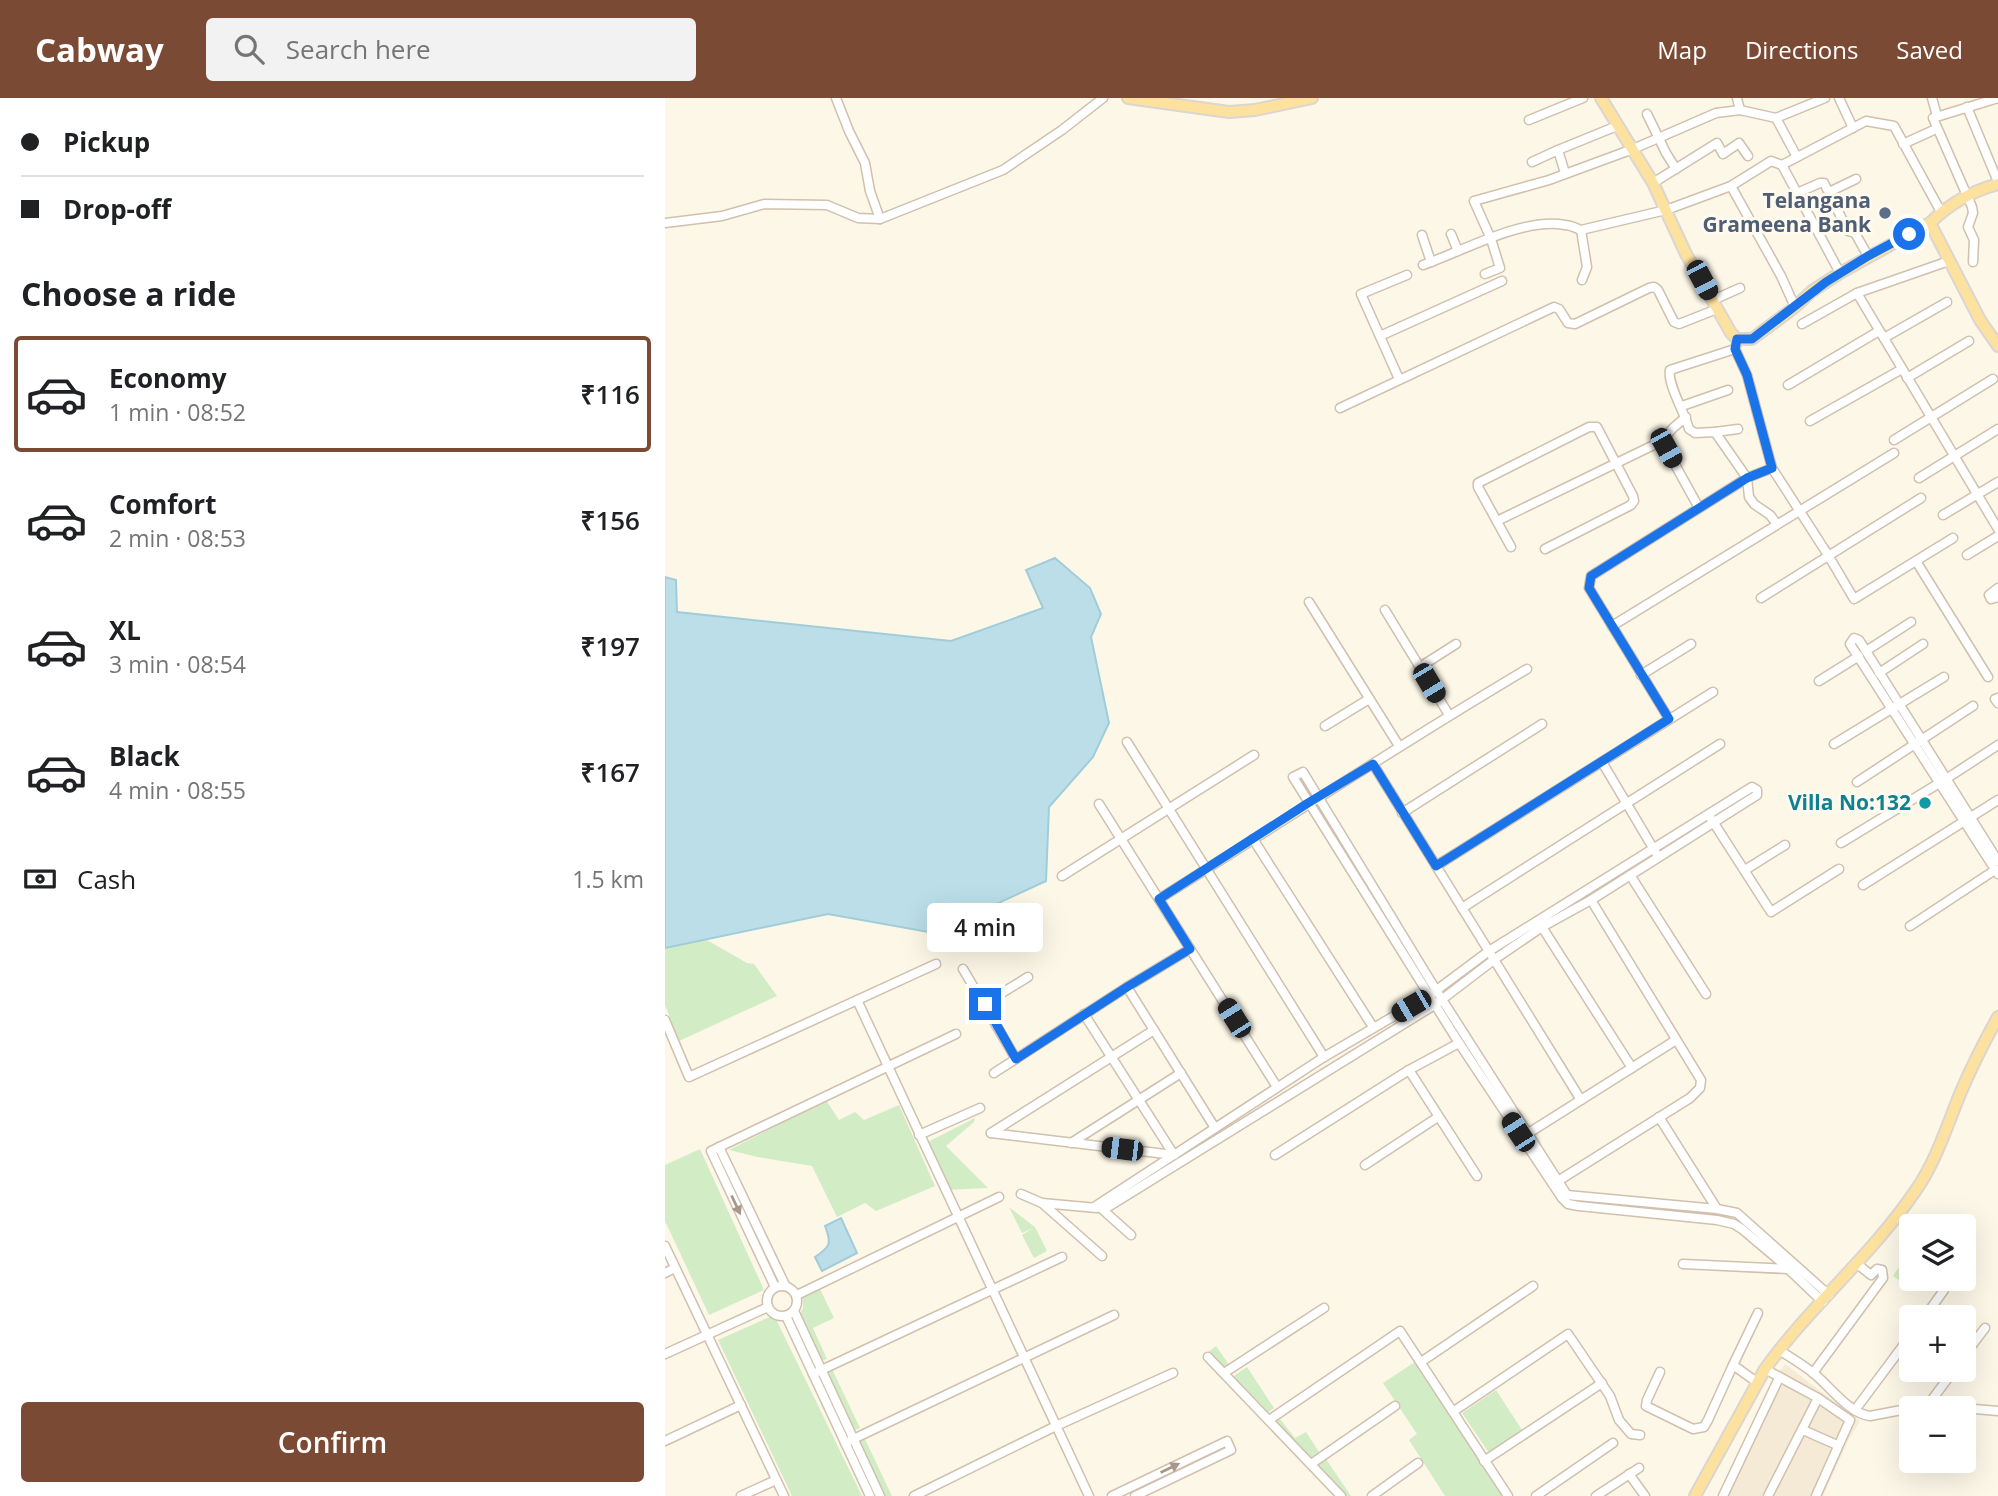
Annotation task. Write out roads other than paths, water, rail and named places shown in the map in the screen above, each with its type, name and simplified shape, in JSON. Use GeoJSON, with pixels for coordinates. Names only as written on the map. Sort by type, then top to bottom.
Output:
{"type":"FeatureCollection","features":[{"type":"Feature","properties":{"kind":"main road"},"geometry":{"type":"LineString","coordinates":[[1128,98],[1229,112],[1255,110],[1312,98]]}},
{"type":"Feature","properties":{"kind":"main road"},"geometry":{"type":"LineString","coordinates":[[1601,98],[1653,183],[1686,254],[1736,344],[1752,339],[1812,291],[1840,273],[1930,223],[1941,212],[1967,195],[1998,183]]}},
{"type":"Feature","properties":{"kind":"main road"},"geometry":{"type":"LineString","coordinates":[[1930,223],[1980,320],[1998,346]]}},
{"type":"Feature","properties":{"kind":"main road"},"geometry":{"type":"LineString","coordinates":[[1695,1496],[1765,1369],[1882,1234],[1918,1187],[1998,1017]]}},
{"type":"Feature","properties":{"kind":"street"},"geometry":{"type":"LineString","coordinates":[[836,98],[865,163],[870,191],[880,219]]}},
{"type":"Feature","properties":{"kind":"street"},"geometry":{"type":"LineString","coordinates":[[665,223],[722,216],[764,204],[827,205],[858,218],[880,219],[1003,170],[1103,98]]}},
{"type":"Feature","properties":{"kind":"street"},"geometry":{"type":"LineString","coordinates":[[1529,120],[1583,98]]}},
{"type":"Feature","properties":{"kind":"street"},"geometry":{"type":"LineString","coordinates":[[1737,98],[1740,110]]}},
{"type":"Feature","properties":{"kind":"street"},"geometry":{"type":"LineString","coordinates":[[1485,274],[1500,268],[1491,239],[1474,201],[1549,180],[1659,139],[1716,113],[1740,110],[1776,118],[1825,98]]}},
{"type":"Feature","properties":{"kind":"street"},"geometry":{"type":"LineString","coordinates":[[1839,98],[1853,128]]}},
{"type":"Feature","properties":{"kind":"street"},"geometry":{"type":"LineString","coordinates":[[1932,98],[1937,116]]}},
{"type":"Feature","properties":{"kind":"street"},"geometry":{"type":"LineString","coordinates":[[1973,262],[1974,240],[1969,226],[1973,213],[1933,118],[1998,98]]}},
{"type":"Feature","properties":{"kind":"street"},"geometry":{"type":"LineString","coordinates":[[1966,107],[1998,183]]}},
{"type":"Feature","properties":{"kind":"street"},"geometry":{"type":"LineString","coordinates":[[1647,114],[1676,169]]}},
{"type":"Feature","properties":{"kind":"street"},"geometry":{"type":"LineString","coordinates":[[1776,118],[1797,157]]}},
{"type":"Feature","properties":{"kind":"street"},"geometry":{"type":"LineString","coordinates":[[1782,165],[1866,121],[1894,126],[1941,212]]}},
{"type":"Feature","properties":{"kind":"street"},"geometry":{"type":"LineString","coordinates":[[1532,162],[1617,127]]}},
{"type":"Feature","properties":{"kind":"street"},"geometry":{"type":"LineString","coordinates":[[1903,144],[1936,129]]}},
{"type":"Feature","properties":{"kind":"street"},"geometry":{"type":"LineString","coordinates":[[1653,183],[1717,143],[1723,154],[1739,143],[1748,156]]}},
{"type":"Feature","properties":{"kind":"street"},"geometry":{"type":"LineString","coordinates":[[1557,150],[1565,173]]}},
{"type":"Feature","properties":{"kind":"street"},"geometry":{"type":"LineString","coordinates":[[1422,235],[1427,263],[1532,225],[1565,225],[1581,230],[1665,210],[1731,186],[1771,161],[1782,165],[1840,273]]}},
{"type":"Feature","properties":{"kind":"street"},"geometry":{"type":"LineString","coordinates":[[1829,192],[1856,179]]}},
{"type":"Feature","properties":{"kind":"street"},"geometry":{"type":"LineString","coordinates":[[1797,193],[1822,182],[1848,231],[1855,233],[1868,256]]}},
{"type":"Feature","properties":{"kind":"street"},"geometry":{"type":"LineString","coordinates":[[1731,186],[1781,276],[1795,307]]}},
{"type":"Feature","properties":{"kind":"street"},"geometry":{"type":"LineString","coordinates":[[1581,230],[1587,267],[1582,280]]}},
{"type":"Feature","properties":{"kind":"street"},"geometry":{"type":"LineString","coordinates":[[1451,234],[1458,251]]}},
{"type":"Feature","properties":{"kind":"street"},"geometry":{"type":"LineString","coordinates":[[1802,324],[1857,293],[1949,261]]}},
{"type":"Feature","properties":{"kind":"street"},"geometry":{"type":"LineString","coordinates":[[1399,379],[1361,294],[1407,275]]}},
{"type":"Feature","properties":{"kind":"street"},"geometry":{"type":"LineString","coordinates":[[1380,336],[1502,282]]}},
{"type":"Feature","properties":{"kind":"street"},"geometry":{"type":"LineString","coordinates":[[1340,408],[1554,307],[1559,309],[1568,323],[1575,324],[1654,287],[1674,321],[1679,324],[1715,305],[1739,288]]}},
{"type":"Feature","properties":{"kind":"street"},"geometry":{"type":"LineString","coordinates":[[1857,293],[1998,529]]}},
{"type":"Feature","properties":{"kind":"street"},"geometry":{"type":"LineString","coordinates":[[1788,385],[1947,302]]}},
{"type":"Feature","properties":{"kind":"street"},"geometry":{"type":"LineString","coordinates":[[1907,378],[1969,341]]}},
{"type":"Feature","properties":{"kind":"street"},"geometry":{"type":"LineString","coordinates":[[1738,429],[1692,432],[1668,377],[1670,370],[1736,344],[1772,468],[1854,599],[1953,538]]}},
{"type":"Feature","properties":{"kind":"street"},"geometry":{"type":"LineString","coordinates":[[1810,421],[1902,369]]}},
{"type":"Feature","properties":{"kind":"street"},"geometry":{"type":"LineString","coordinates":[[1894,440],[1993,379]]}},
{"type":"Feature","properties":{"kind":"street"},"geometry":{"type":"LineString","coordinates":[[1682,406],[1728,390]]}},
{"type":"Feature","properties":{"kind":"street"},"geometry":{"type":"LineString","coordinates":[[1497,521],[1662,441],[1686,417]]}},
{"type":"Feature","properties":{"kind":"street"},"geometry":{"type":"LineString","coordinates":[[1511,547],[1478,483],[1597,426],[1634,501],[1545,550]]}},
{"type":"Feature","properties":{"kind":"street"},"geometry":{"type":"LineString","coordinates":[[1919,478],[1998,429]]}},
{"type":"Feature","properties":{"kind":"street"},"geometry":{"type":"LineString","coordinates":[[1716,432],[1747,478],[1749,497],[1777,524]]}},
{"type":"Feature","properties":{"kind":"street"},"geometry":{"type":"LineString","coordinates":[[1662,441],[1699,508]]}},
{"type":"Feature","properties":{"kind":"street"},"geometry":{"type":"LineString","coordinates":[[1612,626],[1894,453]]}},
{"type":"Feature","properties":{"kind":"street"},"geometry":{"type":"LineString","coordinates":[[1669,719],[1589,588],[1591,576],[1747,478],[1772,468]]}},
{"type":"Feature","properties":{"kind":"street"},"geometry":{"type":"LineString","coordinates":[[1943,515],[1998,482]]}},
{"type":"Feature","properties":{"kind":"street"},"geometry":{"type":"LineString","coordinates":[[1761,598],[1921,498]]}},
{"type":"Feature","properties":{"kind":"street"},"geometry":{"type":"LineString","coordinates":[[1967,555],[1998,536]]}},
{"type":"Feature","properties":{"kind":"street"},"geometry":{"type":"LineString","coordinates":[[1916,561],[1988,677]]}},
{"type":"Feature","properties":{"kind":"street"},"geometry":{"type":"LineString","coordinates":[[1998,588],[1989,595],[1991,599],[1998,597]]}},
{"type":"Feature","properties":{"kind":"street"},"geometry":{"type":"LineString","coordinates":[[1309,602],[1399,746]]}},
{"type":"Feature","properties":{"kind":"street"},"geometry":{"type":"LineString","coordinates":[[1385,610],[1449,715]]}},
{"type":"Feature","properties":{"kind":"street"},"geometry":{"type":"LineString","coordinates":[[1819,681],[1911,622]]}},
{"type":"Feature","properties":{"kind":"street"},"geometry":{"type":"LineString","coordinates":[[1879,673],[1923,643]]}},
{"type":"Feature","properties":{"kind":"street"},"geometry":{"type":"LineString","coordinates":[[1420,667],[1456,644]]}},
{"type":"Feature","properties":{"kind":"street"},"geometry":{"type":"LineString","coordinates":[[1641,675],[1691,644]]}},
{"type":"Feature","properties":{"kind":"street"},"geometry":{"type":"LineString","coordinates":[[1862,653],[1879,673],[1896,707]]}},
{"type":"Feature","properties":{"kind":"street"},"geometry":{"type":"LineString","coordinates":[[1862,653],[1997,864],[1910,926]]}},
{"type":"Feature","properties":{"kind":"street"},"geometry":{"type":"LineString","coordinates":[[1159,899],[1399,746],[1527,669]]}},
{"type":"Feature","properties":{"kind":"street"},"geometry":{"type":"LineString","coordinates":[[1834,744],[1944,677]]}},
{"type":"Feature","properties":{"kind":"street"},"geometry":{"type":"LineString","coordinates":[[1436,866],[1713,692]]}},
{"type":"Feature","properties":{"kind":"street"},"geometry":{"type":"LineString","coordinates":[[1325,726],[1369,699]]}},
{"type":"Feature","properties":{"kind":"street"},"geometry":{"type":"LineString","coordinates":[[1857,782],[1973,706]]}},
{"type":"Feature","properties":{"kind":"street"},"geometry":{"type":"LineString","coordinates":[[1402,813],[1542,724]]}},
{"type":"Feature","properties":{"kind":"street"},"geometry":{"type":"LineString","coordinates":[[1127,742],[1324,1058]]}},
{"type":"Feature","properties":{"kind":"street"},"geometry":{"type":"LineString","coordinates":[[1462,908],[1720,744]]}},
{"type":"Feature","properties":{"kind":"street"},"geometry":{"type":"LineString","coordinates":[[1841,843],[1998,745]]}},
{"type":"Feature","properties":{"kind":"street"},"geometry":{"type":"LineString","coordinates":[[1062,876],[1254,755]]}},
{"type":"Feature","properties":{"kind":"street"},"geometry":{"type":"LineString","coordinates":[[1602,762],[1656,854]]}},
{"type":"Feature","properties":{"kind":"street"},"geometry":{"type":"LineString","coordinates":[[1373,764],[1581,1100]]}},
{"type":"Feature","properties":{"kind":"street"},"geometry":{"type":"LineString","coordinates":[[1433,993],[1303,772],[1293,778],[1308,803],[1433,993],[1527,1133],[1567,1195],[1737,1213],[1826,1298]]}},
{"type":"Feature","properties":{"kind":"street"},"geometry":{"type":"LineString","coordinates":[[1094,1208],[1277,1087],[1433,993],[1489,951],[1656,854],[1752,787],[1757,790],[1757,795],[1711,818]]}},
{"type":"Feature","properties":{"kind":"street"},"geometry":{"type":"LineString","coordinates":[[1863,885],[1998,800]]}},
{"type":"Feature","properties":{"kind":"street"},"geometry":{"type":"LineString","coordinates":[[1099,804],[1277,1087]]}},
{"type":"Feature","properties":{"kind":"street"},"geometry":{"type":"LineString","coordinates":[[1711,818],[1771,912],[1839,869]]}},
{"type":"Feature","properties":{"kind":"street"},"geometry":{"type":"LineString","coordinates":[[1253,839],[1373,1027]]}},
{"type":"Feature","properties":{"kind":"street"},"geometry":{"type":"LineString","coordinates":[[1745,870],[1785,845]]}},
{"type":"Feature","properties":{"kind":"street"},"geometry":{"type":"LineString","coordinates":[[1103,1210],[1439,1002],[1495,959],[1542,927],[1630,875],[1656,854]]}},
{"type":"Feature","properties":{"kind":"street"},"geometry":{"type":"LineString","coordinates":[[1630,875],[1706,994]]}},
{"type":"Feature","properties":{"kind":"street"},"geometry":{"type":"LineString","coordinates":[[1558,1181],[1690,1098],[1700,1088],[1701,1080],[1591,900]]}},
{"type":"Feature","properties":{"kind":"street"},"geometry":{"type":"LineString","coordinates":[[1542,927],[1632,1068]]}},
{"type":"Feature","properties":{"kind":"street"},"geometry":{"type":"LineString","coordinates":[[994,1073],[1190,949]]}},
{"type":"Feature","properties":{"kind":"street"},"geometry":{"type":"LineString","coordinates":[[665,1020],[689,1077],[936,964]]}},
{"type":"Feature","properties":{"kind":"street"},"geometry":{"type":"LineString","coordinates":[[963,969],[1016,1059]]}},
{"type":"Feature","properties":{"kind":"street"},"geometry":{"type":"LineString","coordinates":[[985,1004],[1028,977]]}},
{"type":"Feature","properties":{"kind":"street"},"geometry":{"type":"LineString","coordinates":[[1127,987],[1215,1128]]}},
{"type":"Feature","properties":{"kind":"street"},"geometry":{"type":"LineString","coordinates":[[857,1000],[1089,1496]]}},
{"type":"Feature","properties":{"kind":"street"},"geometry":{"type":"LineString","coordinates":[[1439,1002],[1459,1043],[1568,1204],[1734,1224],[1826,1298]]}},
{"type":"Feature","properties":{"kind":"street"},"geometry":{"type":"LineString","coordinates":[[1084,1014],[1174,1155]]}},
{"type":"Feature","properties":{"kind":"street"},"geometry":{"type":"LineString","coordinates":[[1154,1030],[991,1133],[1174,1155]]}},
{"type":"Feature","properties":{"kind":"street"},"geometry":{"type":"LineString","coordinates":[[775,1287],[711,1151],[956,1034]]}},
{"type":"Feature","properties":{"kind":"street"},"geometry":{"type":"LineString","coordinates":[[1527,1133],[1676,1040]]}},
{"type":"Feature","properties":{"kind":"street"},"geometry":{"type":"LineString","coordinates":[[1275,1156],[1409,1070],[1459,1043]]}},
{"type":"Feature","properties":{"kind":"street"},"geometry":{"type":"LineString","coordinates":[[1409,1070],[1477,1176]]}},
{"type":"Feature","properties":{"kind":"street"},"geometry":{"type":"LineString","coordinates":[[1071,1143],[1181,1073]]}},
{"type":"Feature","properties":{"kind":"street"},"geometry":{"type":"LineString","coordinates":[[919,1135],[979,1108]]}},
{"type":"Feature","properties":{"kind":"street"},"geometry":{"type":"LineString","coordinates":[[1365,1164],[1438,1117]]}},
{"type":"Feature","properties":{"kind":"street"},"geometry":{"type":"LineString","coordinates":[[1659,1117],[1717,1209]]}},
{"type":"Feature","properties":{"kind":"street"},"geometry":{"type":"LineString","coordinates":[[719,1147],[785,1285],[797,1295],[798,1303],[790,1313],[779,1316],[768,1307],[767,1296],[775,1287],[785,1285]]}},
{"type":"Feature","properties":{"kind":"street"},"geometry":{"type":"LineString","coordinates":[[1021,1194],[1042,1203],[1103,1210],[1131,1235]]}},
{"type":"Feature","properties":{"kind":"street"},"geometry":{"type":"LineString","coordinates":[[797,1295],[999,1197]]}},
{"type":"Feature","properties":{"kind":"street"},"geometry":{"type":"LineString","coordinates":[[1042,1203],[1102,1256]]}},
{"type":"Feature","properties":{"kind":"street"},"geometry":{"type":"LineString","coordinates":[[665,1246],[784,1496]]}},
{"type":"Feature","properties":{"kind":"street"},"geometry":{"type":"LineString","coordinates":[[817,1372],[1062,1258]]}},
{"type":"Feature","properties":{"kind":"street"},"geometry":{"type":"LineString","coordinates":[[1813,1373],[1883,1278],[1881,1270],[1877,1269],[1871,1275],[1856,1263]]}},
{"type":"Feature","properties":{"kind":"street"},"geometry":{"type":"LineString","coordinates":[[1683,1264],[1788,1269]]}},
{"type":"Feature","properties":{"kind":"street"},"geometry":{"type":"LineString","coordinates":[[665,1273],[675,1268]]}},
{"type":"Feature","properties":{"kind":"street"},"geometry":{"type":"LineString","coordinates":[[1421,1362],[1533,1286]]}},
{"type":"Feature","properties":{"kind":"street"},"geometry":{"type":"LineString","coordinates":[[665,1354],[768,1307]]}},
{"type":"Feature","properties":{"kind":"street"},"geometry":{"type":"LineString","coordinates":[[1224,1373],[1324,1308]]}},
{"type":"Feature","properties":{"kind":"street"},"geometry":{"type":"LineString","coordinates":[[790,1313],[849,1440],[880,1496]]}},
{"type":"Feature","properties":{"kind":"street"},"geometry":{"type":"LineString","coordinates":[[1660,1373],[1646,1406],[1693,1429],[1704,1427],[1758,1313]]}},
{"type":"Feature","properties":{"kind":"street"},"geometry":{"type":"LineString","coordinates":[[849,1440],[1114,1315]]}},
{"type":"Feature","properties":{"kind":"street"},"geometry":{"type":"LineString","coordinates":[[1976,1340],[1985,1328]]}},
{"type":"Feature","properties":{"kind":"street"},"geometry":{"type":"LineString","coordinates":[[1269,1420],[1400,1331],[1508,1496]]}},
{"type":"Feature","properties":{"kind":"street"},"geometry":{"type":"LineString","coordinates":[[1454,1411],[1568,1334],[1610,1396],[1619,1420],[1631,1434],[1640,1435]]}},
{"type":"Feature","properties":{"kind":"street"},"geometry":{"type":"LineString","coordinates":[[1779,1350],[1813,1373],[1863,1415],[1899,1410]]}},
{"type":"Feature","properties":{"kind":"street"},"geometry":{"type":"LineString","coordinates":[[1855,1410],[1899,1351]]}},
{"type":"Feature","properties":{"kind":"street"},"geometry":{"type":"LineString","coordinates":[[1208,1357],[1341,1496]]}},
{"type":"Feature","properties":{"kind":"street"},"geometry":{"type":"LineString","coordinates":[[1733,1365],[1758,1383]]}},
{"type":"Feature","properties":{"kind":"street"},"geometry":{"type":"LineString","coordinates":[[1765,1369],[1818,1398],[1850,1420],[1816,1496]]}},
{"type":"Feature","properties":{"kind":"street"},"geometry":{"type":"LineString","coordinates":[[913,1496],[1056,1426],[1173,1373]]}},
{"type":"Feature","properties":{"kind":"street"},"geometry":{"type":"LineString","coordinates":[[1723,1496],[1779,1378]]}},
{"type":"Feature","properties":{"kind":"street"},"geometry":{"type":"LineString","coordinates":[[1484,1461],[1601,1383]]}},
{"type":"Feature","properties":{"kind":"street"},"geometry":{"type":"LineString","coordinates":[[1768,1496],[1818,1398]]}},
{"type":"Feature","properties":{"kind":"street"},"geometry":{"type":"LineString","coordinates":[[665,1441],[741,1405]]}},
{"type":"Feature","properties":{"kind":"street"},"geometry":{"type":"LineString","coordinates":[[1311,1464],[1395,1406]]}},
{"type":"Feature","properties":{"kind":"street"},"geometry":{"type":"LineString","coordinates":[[1976,1408],[1998,1410]]}},
{"type":"Feature","properties":{"kind":"street"},"geometry":{"type":"LineString","coordinates":[[1803,1430],[1837,1445]]}},
{"type":"Feature","properties":{"kind":"street"},"geometry":{"type":"LineString","coordinates":[[849,1440],[870,1496]]}},
{"type":"Feature","properties":{"kind":"street"},"geometry":{"type":"LineString","coordinates":[[1112,1496],[1227,1441],[1231,1450],[1135,1496]]}},
{"type":"Feature","properties":{"kind":"street"},"geometry":{"type":"LineString","coordinates":[[1536,1496],[1613,1443]]}},
{"type":"Feature","properties":{"kind":"street"},"geometry":{"type":"LineString","coordinates":[[1372,1496],[1418,1463]]}},
{"type":"Feature","properties":{"kind":"street"},"geometry":{"type":"LineString","coordinates":[[1596,1496],[1639,1468]]}},
{"type":"Feature","properties":{"kind":"street"},"geometry":{"type":"LineString","coordinates":[[1629,1474],[1645,1496]]}},
{"type":"Feature","properties":{"kind":"street"},"geometry":{"type":"LineString","coordinates":[[741,1496],[776,1480]]}},
{"type":"Feature","properties":{"kind":"water"},"geometry":{"type":"Polygon","coordinates":[[[1055,558],[1090,588],[1101,614],[1091,637],[1109,723],[1093,757],[1049,807],[1046,881],[934,933],[828,914],[665,948],[665,577],[676,580],[677,612],[951,641],[1043,608],[1026,570],[1055,558]]]}},
{"type":"Feature","properties":{"kind":"water"},"geometry":{"type":"Polygon","coordinates":[[[841,1218],[857,1253],[822,1271],[815,1257],[828,1244],[825,1226],[841,1218]]]}},
{"type":"Feature","properties":{"kind":"place","name":"Telangana Grameena Bank"},"geometry":{"type":"Point","coordinates":[1885,213]}},
{"type":"Feature","properties":{"kind":"place","name":"Villa No:132"},"geometry":{"type":"Point","coordinates":[1925,803]}}]}
